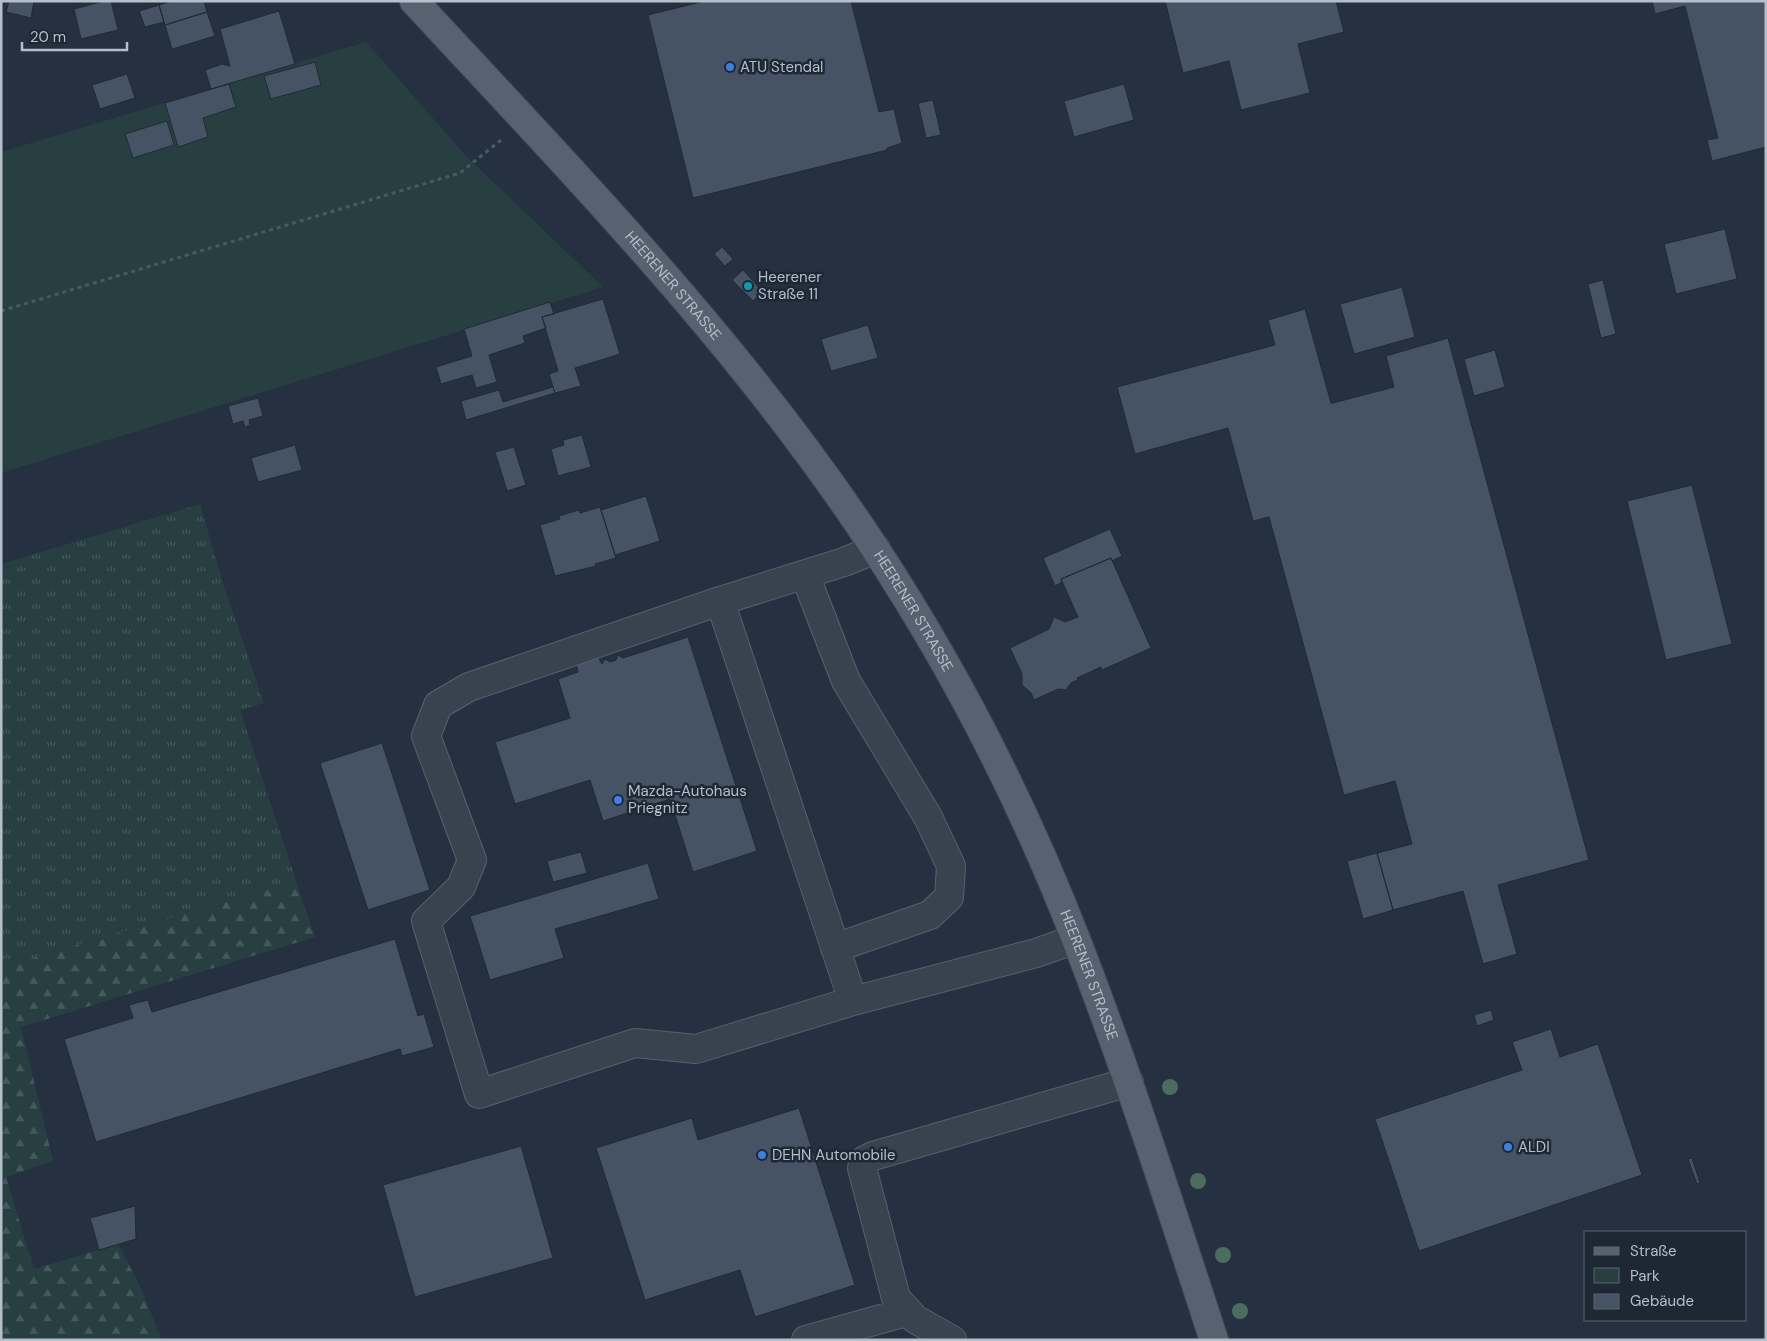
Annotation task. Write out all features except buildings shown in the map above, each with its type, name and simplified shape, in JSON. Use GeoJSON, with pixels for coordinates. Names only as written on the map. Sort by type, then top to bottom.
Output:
{"type":"FeatureCollection","features":[{"type":"Feature","properties":{"kind":"main road","name":"HEERENER STRASSE"},"geometry":{"type":"LineString","coordinates":[[414,1],[658,266],[728,347],[787,422],[876,549],[988,744],[1048,872],[1076,939],[1129,1082],[1214,1340]]}},
{"type":"Feature","properties":{"kind":"lane"},"geometry":{"type":"LineString","coordinates":[[876,549],[805,575],[720,601],[468,687],[438,705],[426,736],[472,860],[460,887],[426,921],[479,1094],[635,1043],[696,1048],[853,1002],[1036,953],[1076,939]]}},
{"type":"Feature","properties":{"kind":"lane"},"geometry":{"type":"LineString","coordinates":[[805,575],[846,681],[928,817],[951,866],[949,897],[930,915],[835,948]]}},
{"type":"Feature","properties":{"kind":"lane"},"geometry":{"type":"LineString","coordinates":[[720,601],[853,1002]]}},
{"type":"Feature","properties":{"kind":"lane"},"geometry":{"type":"LineString","coordinates":[[952,1340],[906,1312],[896,1298],[862,1168],[865,1160],[873,1156],[1129,1082]]}},
{"type":"Feature","properties":{"kind":"lane"},"geometry":{"type":"LineString","coordinates":[[806,1340],[906,1312]]}},
{"type":"Feature","properties":{"kind":"path"},"geometry":{"type":"LineString","coordinates":[[1,311],[460,173],[495,145],[523,118]]}},
{"type":"Feature","properties":{"kind":"green space"},"geometry":{"type":"Polygon","coordinates":[[[366,42],[464,154],[603,287],[1,473],[1,152],[366,42]]]}},
{"type":"Feature","properties":{"kind":"green space"},"geometry":{"type":"Polygon","coordinates":[[[200,504],[223,583],[264,703],[240,710],[298,887],[281,886],[1,967],[1,564],[200,504]]]}},
{"type":"Feature","properties":{"kind":"green space"},"geometry":{"type":"Polygon","coordinates":[[[281,886],[298,887],[315,937],[21,1027],[53,1161],[6,1177],[34,1269],[118,1244],[139,1284],[162,1340],[1,1340],[1,967],[281,886]]]}},
{"type":"Feature","properties":{"kind":"place","name":"ATU Stendal"},"geometry":{"type":"Point","coordinates":[730,67]}},
{"type":"Feature","properties":{"kind":"place","name":"Heerener Straße 11"},"geometry":{"type":"Point","coordinates":[748,286]}},
{"type":"Feature","properties":{"kind":"place","name":"Mazda-Autohaus Priegnitz"},"geometry":{"type":"Point","coordinates":[618,800]}},
{"type":"Feature","properties":{"kind":"place","name":"ALDI"},"geometry":{"type":"Point","coordinates":[1508,1147]}},
{"type":"Feature","properties":{"kind":"place","name":"DEHN Automobile"},"geometry":{"type":"Point","coordinates":[762,1155]}}]}
